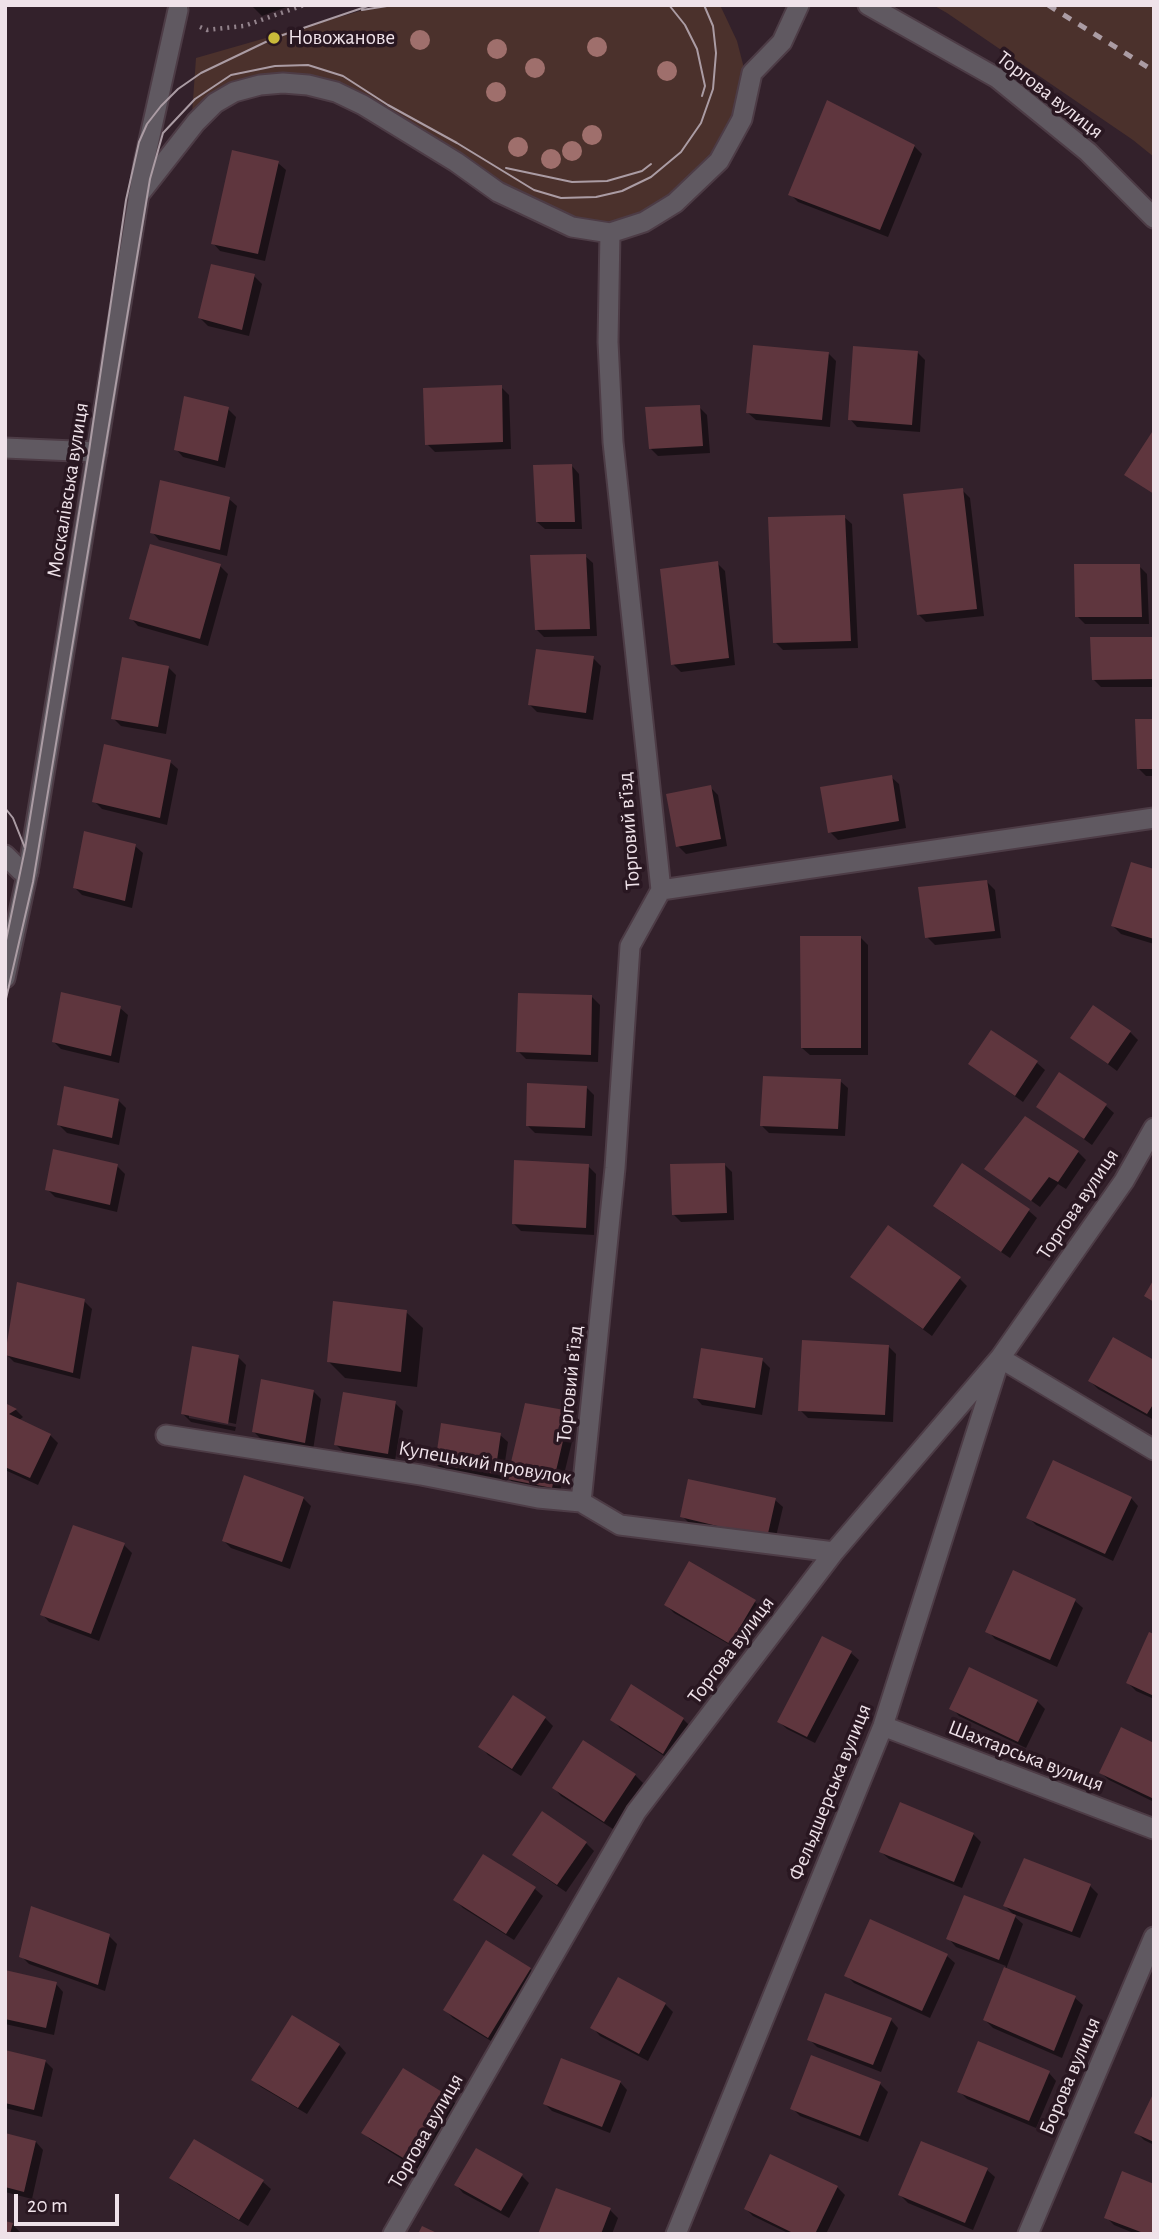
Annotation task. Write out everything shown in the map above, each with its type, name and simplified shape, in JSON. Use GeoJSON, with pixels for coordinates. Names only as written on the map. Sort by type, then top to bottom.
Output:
{"type":"FeatureCollection","features":[{"type":"Feature","properties":{"kind":"street"},"geometry":{"type":"LineString","coordinates":[[138,196],[196,122],[215,103],[234,92],[260,85],[283,83],[307,85],[336,92],[354,100],[393,121],[498,192],[572,226],[610,233],[644,222],[675,204],[719,162],[742,119],[752,73],[782,42],[799,5]]}},
{"type":"Feature","properties":{"kind":"street","name":"Торгова вулиця"},"geometry":{"type":"LineString","coordinates":[[868,5],[997,78],[1088,152],[1154,218]]}},
{"type":"Feature","properties":{"kind":"street","name":"Москалівська вулиця"},"geometry":{"type":"LineString","coordinates":[[5,978],[28,872],[138,196],[178,8]]}},
{"type":"Feature","properties":{"kind":"street","name":"Торговий в’їзд"},"geometry":{"type":"LineString","coordinates":[[581,1502],[615,1168],[630,946],[661,890],[613,442],[608,342],[610,233]]}},
{"type":"Feature","properties":{"kind":"street"},"geometry":{"type":"LineString","coordinates":[[5,448],[97,452]]}},
{"type":"Feature","properties":{"kind":"street"},"geometry":{"type":"LineString","coordinates":[[661,890],[1154,818]]}},
{"type":"Feature","properties":{"kind":"street"},"geometry":{"type":"LineString","coordinates":[[5,855],[22,871],[28,872]]}},
{"type":"Feature","properties":{"kind":"street","name":"Торгова вулиця"},"geometry":{"type":"LineString","coordinates":[[393,2234],[636,1812],[834,1552],[1000,1358],[1124,1181],[1154,1128]]}},
{"type":"Feature","properties":{"kind":"street"},"geometry":{"type":"LineString","coordinates":[[1000,1358],[1154,1450]]}},
{"type":"Feature","properties":{"kind":"street","name":"Фельдшерська вулиця"},"geometry":{"type":"LineString","coordinates":[[676,2234],[883,1726],[1000,1358]]}},
{"type":"Feature","properties":{"kind":"street","name":"Купецький провулок"},"geometry":{"type":"LineString","coordinates":[[166,1435],[581,1502],[620,1525],[834,1552]]}},
{"type":"Feature","properties":{"kind":"street","name":"Шахтарська вулиця"},"geometry":{"type":"LineString","coordinates":[[883,1726],[1154,1829]]}},
{"type":"Feature","properties":{"kind":"street","name":"Борова вулиця"},"geometry":{"type":"LineString","coordinates":[[1028,2234],[1154,1937]]}},
{"type":"Feature","properties":{"kind":"path"},"geometry":{"type":"LineString","coordinates":[[178,8],[190,23],[207,30],[244,26],[304,5]]}},
{"type":"Feature","properties":{"kind":"shaded area"},"geometry":{"type":"Polygon","coordinates":[[[381,5],[720,5],[737,41],[746,76],[719,161],[644,222],[572,227],[330,91],[260,85],[191,128],[196,58],[381,5]]]}},
{"type":"Feature","properties":{"kind":"shaded area"},"geometry":{"type":"Polygon","coordinates":[[[933,5],[1154,5],[1154,157],[1133,140],[933,5]]]}},
{"type":"Feature","properties":{"kind":"building"},"geometry":{"type":"Polygon","coordinates":[[[827,100],[915,145],[880,230],[788,195],[827,100]]]}},
{"type":"Feature","properties":{"kind":"building"},"geometry":{"type":"Polygon","coordinates":[[[232,150],[279,161],[258,254],[211,244],[232,150]]]}},
{"type":"Feature","properties":{"kind":"building"},"geometry":{"type":"Polygon","coordinates":[[[211,264],[255,274],[242,330],[198,318],[211,264]]]}},
{"type":"Feature","properties":{"kind":"building"},"geometry":{"type":"Polygon","coordinates":[[[753,345],[829,352],[822,420],[746,413],[753,345]]]}},
{"type":"Feature","properties":{"kind":"building"},"geometry":{"type":"Polygon","coordinates":[[[853,346],[918,351],[912,425],[848,420],[853,346]]]}},
{"type":"Feature","properties":{"kind":"building"},"geometry":{"type":"Polygon","coordinates":[[[502,385],[503,442],[425,445],[423,388],[502,385]]]}},
{"type":"Feature","properties":{"kind":"building"},"geometry":{"type":"Polygon","coordinates":[[[184,396],[229,407],[218,461],[174,450],[184,396]]]}},
{"type":"Feature","properties":{"kind":"building"},"geometry":{"type":"Polygon","coordinates":[[[700,405],[703,446],[649,449],[645,407],[700,405]]]}},
{"type":"Feature","properties":{"kind":"building"},"geometry":{"type":"Polygon","coordinates":[[[1154,429],[1154,494],[1124,475],[1154,429]]]}},
{"type":"Feature","properties":{"kind":"building"},"geometry":{"type":"Polygon","coordinates":[[[572,464],[575,522],[536,522],[533,465],[572,464]]]}},
{"type":"Feature","properties":{"kind":"building"},"geometry":{"type":"Polygon","coordinates":[[[160,480],[230,497],[220,550],[150,533],[160,480]]]}},
{"type":"Feature","properties":{"kind":"building"},"geometry":{"type":"Polygon","coordinates":[[[963,488],[977,609],[917,615],[903,494],[963,488]]]}},
{"type":"Feature","properties":{"kind":"building"},"geometry":{"type":"Polygon","coordinates":[[[845,515],[851,641],[773,643],[768,517],[845,515]]]}},
{"type":"Feature","properties":{"kind":"building"},"geometry":{"type":"Polygon","coordinates":[[[150,544],[221,564],[200,639],[129,619],[150,544]]]}},
{"type":"Feature","properties":{"kind":"building"},"geometry":{"type":"Polygon","coordinates":[[[586,554],[590,629],[535,630],[530,555],[586,554]]]}},
{"type":"Feature","properties":{"kind":"building"},"geometry":{"type":"Polygon","coordinates":[[[718,561],[729,658],[671,665],[660,569],[718,561]]]}},
{"type":"Feature","properties":{"kind":"building"},"geometry":{"type":"Polygon","coordinates":[[[1074,564],[1140,564],[1142,617],[1075,617],[1074,564]]]}},
{"type":"Feature","properties":{"kind":"building"},"geometry":{"type":"Polygon","coordinates":[[[1090,637],[1154,637],[1154,679],[1092,680],[1090,637]]]}},
{"type":"Feature","properties":{"kind":"building"},"geometry":{"type":"Polygon","coordinates":[[[536,649],[594,656],[586,713],[528,705],[536,649]]]}},
{"type":"Feature","properties":{"kind":"building"},"geometry":{"type":"Polygon","coordinates":[[[122,657],[169,666],[158,727],[111,719],[122,657]]]}},
{"type":"Feature","properties":{"kind":"building"},"geometry":{"type":"Polygon","coordinates":[[[1135,719],[1154,719],[1154,769],[1137,769],[1135,719]]]}},
{"type":"Feature","properties":{"kind":"building"},"geometry":{"type":"Polygon","coordinates":[[[104,744],[171,760],[160,818],[92,802],[104,744]]]}},
{"type":"Feature","properties":{"kind":"building"},"geometry":{"type":"Polygon","coordinates":[[[892,775],[899,821],[828,833],[820,787],[892,775]]]}},
{"type":"Feature","properties":{"kind":"building"},"geometry":{"type":"Polygon","coordinates":[[[711,785],[721,839],[676,847],[666,794],[711,785]]]}},
{"type":"Feature","properties":{"kind":"building"},"geometry":{"type":"Polygon","coordinates":[[[84,831],[136,844],[125,901],[73,888],[84,831]]]}},
{"type":"Feature","properties":{"kind":"building"},"geometry":{"type":"Polygon","coordinates":[[[1131,862],[1154,869],[1154,939],[1111,926],[1131,862]]]}},
{"type":"Feature","properties":{"kind":"building"},"geometry":{"type":"Polygon","coordinates":[[[987,880],[995,931],[925,938],[918,887],[987,880]]]}},
{"type":"Feature","properties":{"kind":"building"},"geometry":{"type":"Polygon","coordinates":[[[800,936],[861,936],[861,1048],[801,1048],[800,936]]]}},
{"type":"Feature","properties":{"kind":"building"},"geometry":{"type":"Polygon","coordinates":[[[61,992],[121,1006],[111,1056],[52,1042],[61,992]]]}},
{"type":"Feature","properties":{"kind":"building"},"geometry":{"type":"Polygon","coordinates":[[[518,993],[592,995],[591,1055],[516,1052],[518,993]]]}},
{"type":"Feature","properties":{"kind":"building"},"geometry":{"type":"Polygon","coordinates":[[[1093,1005],[1131,1031],[1108,1064],[1070,1038],[1093,1005]]]}},
{"type":"Feature","properties":{"kind":"building"},"geometry":{"type":"Polygon","coordinates":[[[991,1030],[1038,1061],[1015,1096],[968,1064],[991,1030]]]}},
{"type":"Feature","properties":{"kind":"building"},"geometry":{"type":"Polygon","coordinates":[[[1059,1072],[1107,1104],[1084,1139],[1036,1107],[1059,1072]]]}},
{"type":"Feature","properties":{"kind":"building"},"geometry":{"type":"Polygon","coordinates":[[[763,1076],[841,1079],[838,1129],[760,1126],[763,1076]]]}},
{"type":"Feature","properties":{"kind":"building"},"geometry":{"type":"Polygon","coordinates":[[[527,1083],[587,1086],[585,1128],[526,1126],[527,1083]]]}},
{"type":"Feature","properties":{"kind":"building"},"geometry":{"type":"Polygon","coordinates":[[[64,1086],[119,1099],[112,1138],[57,1125],[64,1086]]]}},
{"type":"Feature","properties":{"kind":"building"},"geometry":{"type":"Polygon","coordinates":[[[1025,1116],[1079,1151],[1058,1182],[1049,1177],[1031,1201],[984,1169],[1025,1116]]]}},
{"type":"Feature","properties":{"kind":"building"},"geometry":{"type":"Polygon","coordinates":[[[53,1149],[118,1164],[110,1205],[45,1190],[53,1149]]]}},
{"type":"Feature","properties":{"kind":"building"},"geometry":{"type":"Polygon","coordinates":[[[514,1160],[589,1164],[586,1228],[512,1224],[514,1160]]]}},
{"type":"Feature","properties":{"kind":"building"},"geometry":{"type":"Polygon","coordinates":[[[725,1163],[727,1213],[672,1215],[670,1164],[725,1163]]]}},
{"type":"Feature","properties":{"kind":"building"},"geometry":{"type":"Polygon","coordinates":[[[962,1163],[1030,1209],[1001,1252],[933,1206],[962,1163]]]}},
{"type":"Feature","properties":{"kind":"building"},"geometry":{"type":"Polygon","coordinates":[[[888,1225],[961,1277],[923,1329],[850,1277],[888,1225]]]}},
{"type":"Feature","properties":{"kind":"building"},"geometry":{"type":"Polygon","coordinates":[[[1154,1279],[1154,1302],[1144,1296],[1154,1279]]]}},
{"type":"Feature","properties":{"kind":"building"},"geometry":{"type":"Polygon","coordinates":[[[17,1282],[85,1299],[73,1373],[5,1355],[17,1282]]]}},
{"type":"Feature","properties":{"kind":"building"},"geometry":{"type":"Polygon","coordinates":[[[333,1301],[407,1310],[401,1372],[327,1362],[333,1301]]]}},
{"type":"Feature","properties":{"kind":"building"},"geometry":{"type":"Polygon","coordinates":[[[1113,1337],[1154,1360],[1154,1403],[1147,1414],[1088,1381],[1113,1337]]]}},
{"type":"Feature","properties":{"kind":"building"},"geometry":{"type":"Polygon","coordinates":[[[802,1340],[889,1345],[885,1415],[798,1411],[802,1340]]]}},
{"type":"Feature","properties":{"kind":"building"},"geometry":{"type":"Polygon","coordinates":[[[192,1346],[239,1355],[228,1424],[181,1414],[192,1346]]]}},
{"type":"Feature","properties":{"kind":"building"},"geometry":{"type":"Polygon","coordinates":[[[701,1348],[763,1358],[755,1408],[693,1398],[701,1348]]]}},
{"type":"Feature","properties":{"kind":"building"},"geometry":{"type":"Polygon","coordinates":[[[261,1379],[314,1390],[305,1443],[252,1432],[261,1379]]]}},
{"type":"Feature","properties":{"kind":"building"},"geometry":{"type":"Polygon","coordinates":[[[343,1392],[396,1401],[388,1454],[334,1445],[343,1392]]]}},
{"type":"Feature","properties":{"kind":"building"},"geometry":{"type":"Polygon","coordinates":[[[5,1403],[17,1409],[9,1414],[51,1434],[30,1478],[5,1467],[5,1403]]]}},
{"type":"Feature","properties":{"kind":"building"},"geometry":{"type":"Polygon","coordinates":[[[525,1403],[570,1411],[552,1488],[507,1479],[525,1403]]]}},
{"type":"Feature","properties":{"kind":"building"},"geometry":{"type":"Polygon","coordinates":[[[441,1423],[501,1433],[495,1474],[435,1464],[441,1423]]]}},
{"type":"Feature","properties":{"kind":"building"},"geometry":{"type":"Polygon","coordinates":[[[1053,1460],[1132,1497],[1105,1554],[1026,1518],[1053,1460]]]}},
{"type":"Feature","properties":{"kind":"building"},"geometry":{"type":"Polygon","coordinates":[[[244,1475],[304,1497],[282,1562],[222,1541],[244,1475]]]}},
{"type":"Feature","properties":{"kind":"building"},"geometry":{"type":"Polygon","coordinates":[[[688,1479],[776,1498],[767,1538],[680,1517],[688,1479]]]}},
{"type":"Feature","properties":{"kind":"building"},"geometry":{"type":"Polygon","coordinates":[[[73,1525],[125,1543],[91,1634],[40,1615],[73,1525]]]}},
{"type":"Feature","properties":{"kind":"building"},"geometry":{"type":"Polygon","coordinates":[[[689,1561],[756,1600],[730,1644],[664,1605],[689,1561]]]}},
{"type":"Feature","properties":{"kind":"building"},"geometry":{"type":"Polygon","coordinates":[[[1013,1570],[1076,1599],[1050,1660],[985,1632],[1013,1570]]]}},
{"type":"Feature","properties":{"kind":"building"},"geometry":{"type":"Polygon","coordinates":[[[1149,1632],[1154,1634],[1154,1696],[1126,1683],[1149,1632]]]}},
{"type":"Feature","properties":{"kind":"building"},"geometry":{"type":"Polygon","coordinates":[[[822,1636],[852,1651],[807,1737],[777,1722],[822,1636]]]}},
{"type":"Feature","properties":{"kind":"building"},"geometry":{"type":"Polygon","coordinates":[[[969,1667],[1038,1700],[1018,1742],[949,1709],[969,1667]]]}},
{"type":"Feature","properties":{"kind":"building"},"geometry":{"type":"Polygon","coordinates":[[[631,1684],[684,1718],[663,1754],[610,1720],[631,1684]]]}},
{"type":"Feature","properties":{"kind":"building"},"geometry":{"type":"Polygon","coordinates":[[[513,1695],[546,1717],[512,1769],[478,1747],[513,1695]]]}},
{"type":"Feature","properties":{"kind":"building"},"geometry":{"type":"Polygon","coordinates":[[[1121,1727],[1154,1743],[1154,1799],[1099,1773],[1121,1727]]]}},
{"type":"Feature","properties":{"kind":"building"},"geometry":{"type":"Polygon","coordinates":[[[583,1740],[636,1774],[604,1822],[552,1788],[583,1740]]]}},
{"type":"Feature","properties":{"kind":"building"},"geometry":{"type":"Polygon","coordinates":[[[900,1802],[974,1833],[954,1882],[879,1852],[900,1802]]]}},
{"type":"Feature","properties":{"kind":"building"},"geometry":{"type":"Polygon","coordinates":[[[542,1811],[587,1842],[557,1885],[512,1855],[542,1811]]]}},
{"type":"Feature","properties":{"kind":"building"},"geometry":{"type":"Polygon","coordinates":[[[483,1854],[536,1887],[506,1934],[453,1900],[483,1854]]]}},
{"type":"Feature","properties":{"kind":"building"},"geometry":{"type":"Polygon","coordinates":[[[1024,1858],[1091,1884],[1072,1932],[1003,1906],[1024,1858]]]}},
{"type":"Feature","properties":{"kind":"building"},"geometry":{"type":"Polygon","coordinates":[[[964,1895],[1016,1915],[999,1960],[946,1939],[964,1895]]]}},
{"type":"Feature","properties":{"kind":"building"},"geometry":{"type":"Polygon","coordinates":[[[31,1906],[110,1934],[98,1985],[19,1957],[31,1906]]]}},
{"type":"Feature","properties":{"kind":"building"},"geometry":{"type":"Polygon","coordinates":[[[870,1919],[948,1954],[922,2011],[844,1976],[870,1919]]]}},
{"type":"Feature","properties":{"kind":"building"},"geometry":{"type":"Polygon","coordinates":[[[486,1940],[531,1968],[488,2038],[443,2010],[486,1940]]]}},
{"type":"Feature","properties":{"kind":"building"},"geometry":{"type":"Polygon","coordinates":[[[1004,1967],[1076,1996],[1054,2051],[983,2020],[1004,1967]]]}},
{"type":"Feature","properties":{"kind":"building"},"geometry":{"type":"Polygon","coordinates":[[[5,1970],[57,1982],[46,2028],[5,2019],[5,1970]]]}},
{"type":"Feature","properties":{"kind":"building"},"geometry":{"type":"Polygon","coordinates":[[[618,1977],[666,2003],[639,2054],[590,2028],[618,1977]]]}},
{"type":"Feature","properties":{"kind":"building"},"geometry":{"type":"Polygon","coordinates":[[[825,1993],[892,2018],[873,2065],[807,2040],[825,1993]]]}},
{"type":"Feature","properties":{"kind":"building"},"geometry":{"type":"Polygon","coordinates":[[[292,2015],[340,2044],[298,2108],[251,2080],[292,2015]]]}},
{"type":"Feature","properties":{"kind":"building"},"geometry":{"type":"Polygon","coordinates":[[[978,2041],[1050,2071],[1029,2121],[957,2092],[978,2041]]]}},
{"type":"Feature","properties":{"kind":"building"},"geometry":{"type":"Polygon","coordinates":[[[5,2050],[46,2060],[34,2110],[5,2103],[5,2050]]]}},
{"type":"Feature","properties":{"kind":"building"},"geometry":{"type":"Polygon","coordinates":[[[811,2055],[881,2082],[860,2136],[790,2109],[811,2055]]]}},
{"type":"Feature","properties":{"kind":"building"},"geometry":{"type":"Polygon","coordinates":[[[561,2058],[621,2081],[602,2127],[543,2104],[561,2058]]]}},
{"type":"Feature","properties":{"kind":"building"},"geometry":{"type":"Polygon","coordinates":[[[403,2068],[452,2098],[410,2162],[361,2133],[403,2068]]]}},
{"type":"Feature","properties":{"kind":"building"},"geometry":{"type":"Polygon","coordinates":[[[1154,2092],[1154,2142],[1134,2133],[1154,2092]]]}},
{"type":"Feature","properties":{"kind":"building"},"geometry":{"type":"Polygon","coordinates":[[[5,2133],[36,2141],[24,2192],[5,2187],[5,2133]]]}},
{"type":"Feature","properties":{"kind":"building"},"geometry":{"type":"Polygon","coordinates":[[[194,2139],[264,2180],[239,2220],[169,2178],[194,2139]]]}},
{"type":"Feature","properties":{"kind":"building"},"geometry":{"type":"Polygon","coordinates":[[[921,2141],[988,2168],[965,2223],[898,2195],[921,2141]]]}},
{"type":"Feature","properties":{"kind":"building"},"geometry":{"type":"Polygon","coordinates":[[[476,2148],[523,2174],[501,2211],[454,2185],[476,2148]]]}},
{"type":"Feature","properties":{"kind":"building"},"geometry":{"type":"Polygon","coordinates":[[[770,2154],[838,2186],[815,2234],[795,2234],[744,2209],[770,2154]]]}},
{"type":"Feature","properties":{"kind":"building"},"geometry":{"type":"Polygon","coordinates":[[[1122,2171],[1154,2184],[1154,2234],[1146,2234],[1104,2218],[1122,2171]]]}},
{"type":"Feature","properties":{"kind":"building"},"geometry":{"type":"Polygon","coordinates":[[[556,2188],[611,2208],[601,2234],[538,2234],[556,2188]]]}},
{"type":"Feature","properties":{"kind":"building"},"geometry":{"type":"Polygon","coordinates":[[[5,2221],[13,2223],[10,2234],[5,2234],[5,2221]]]}},
{"type":"Feature","properties":{"kind":"building"},"geometry":{"type":"Polygon","coordinates":[[[422,2226],[439,2234],[418,2234],[422,2226]]]}},
{"type":"Feature","properties":{"kind":"tram line"},"geometry":{"type":"LineString","coordinates":[[5,945],[25,849],[126,200],[139,142],[147,124],[161,106],[178,89],[201,73],[274,38],[371,5]]}},
{"type":"Feature","properties":{"kind":"tram line"},"geometry":{"type":"LineString","coordinates":[[362,10],[393,5]]}},
{"type":"Feature","properties":{"kind":"tram line"},"geometry":{"type":"LineString","coordinates":[[669,5],[685,25],[697,49],[705,86],[702,96]]}},
{"type":"Feature","properties":{"kind":"tram line"},"geometry":{"type":"LineString","coordinates":[[5,1003],[33,882],[150,179],[163,133],[195,99],[231,75],[275,66],[308,65],[343,76],[534,190],[561,198],[596,197],[622,191],[651,177],[681,152],[701,123],[713,89],[716,53],[713,26],[704,5]]}},
{"type":"Feature","properties":{"kind":"tram line"},"geometry":{"type":"LineString","coordinates":[[506,168],[572,182],[607,181],[642,171],[651,164]]}},
{"type":"Feature","properties":{"kind":"tram line"},"geometry":{"type":"LineString","coordinates":[[5,808],[13,818],[25,848]]}},
{"type":"Feature","properties":{"kind":"railway"},"geometry":{"type":"LineString","coordinates":[[1048,5],[1154,71]]}},
{"type":"Feature","properties":{"kind":"place","name":"Новожанове"},"geometry":{"type":"Point","coordinates":[274,38]}}]}
